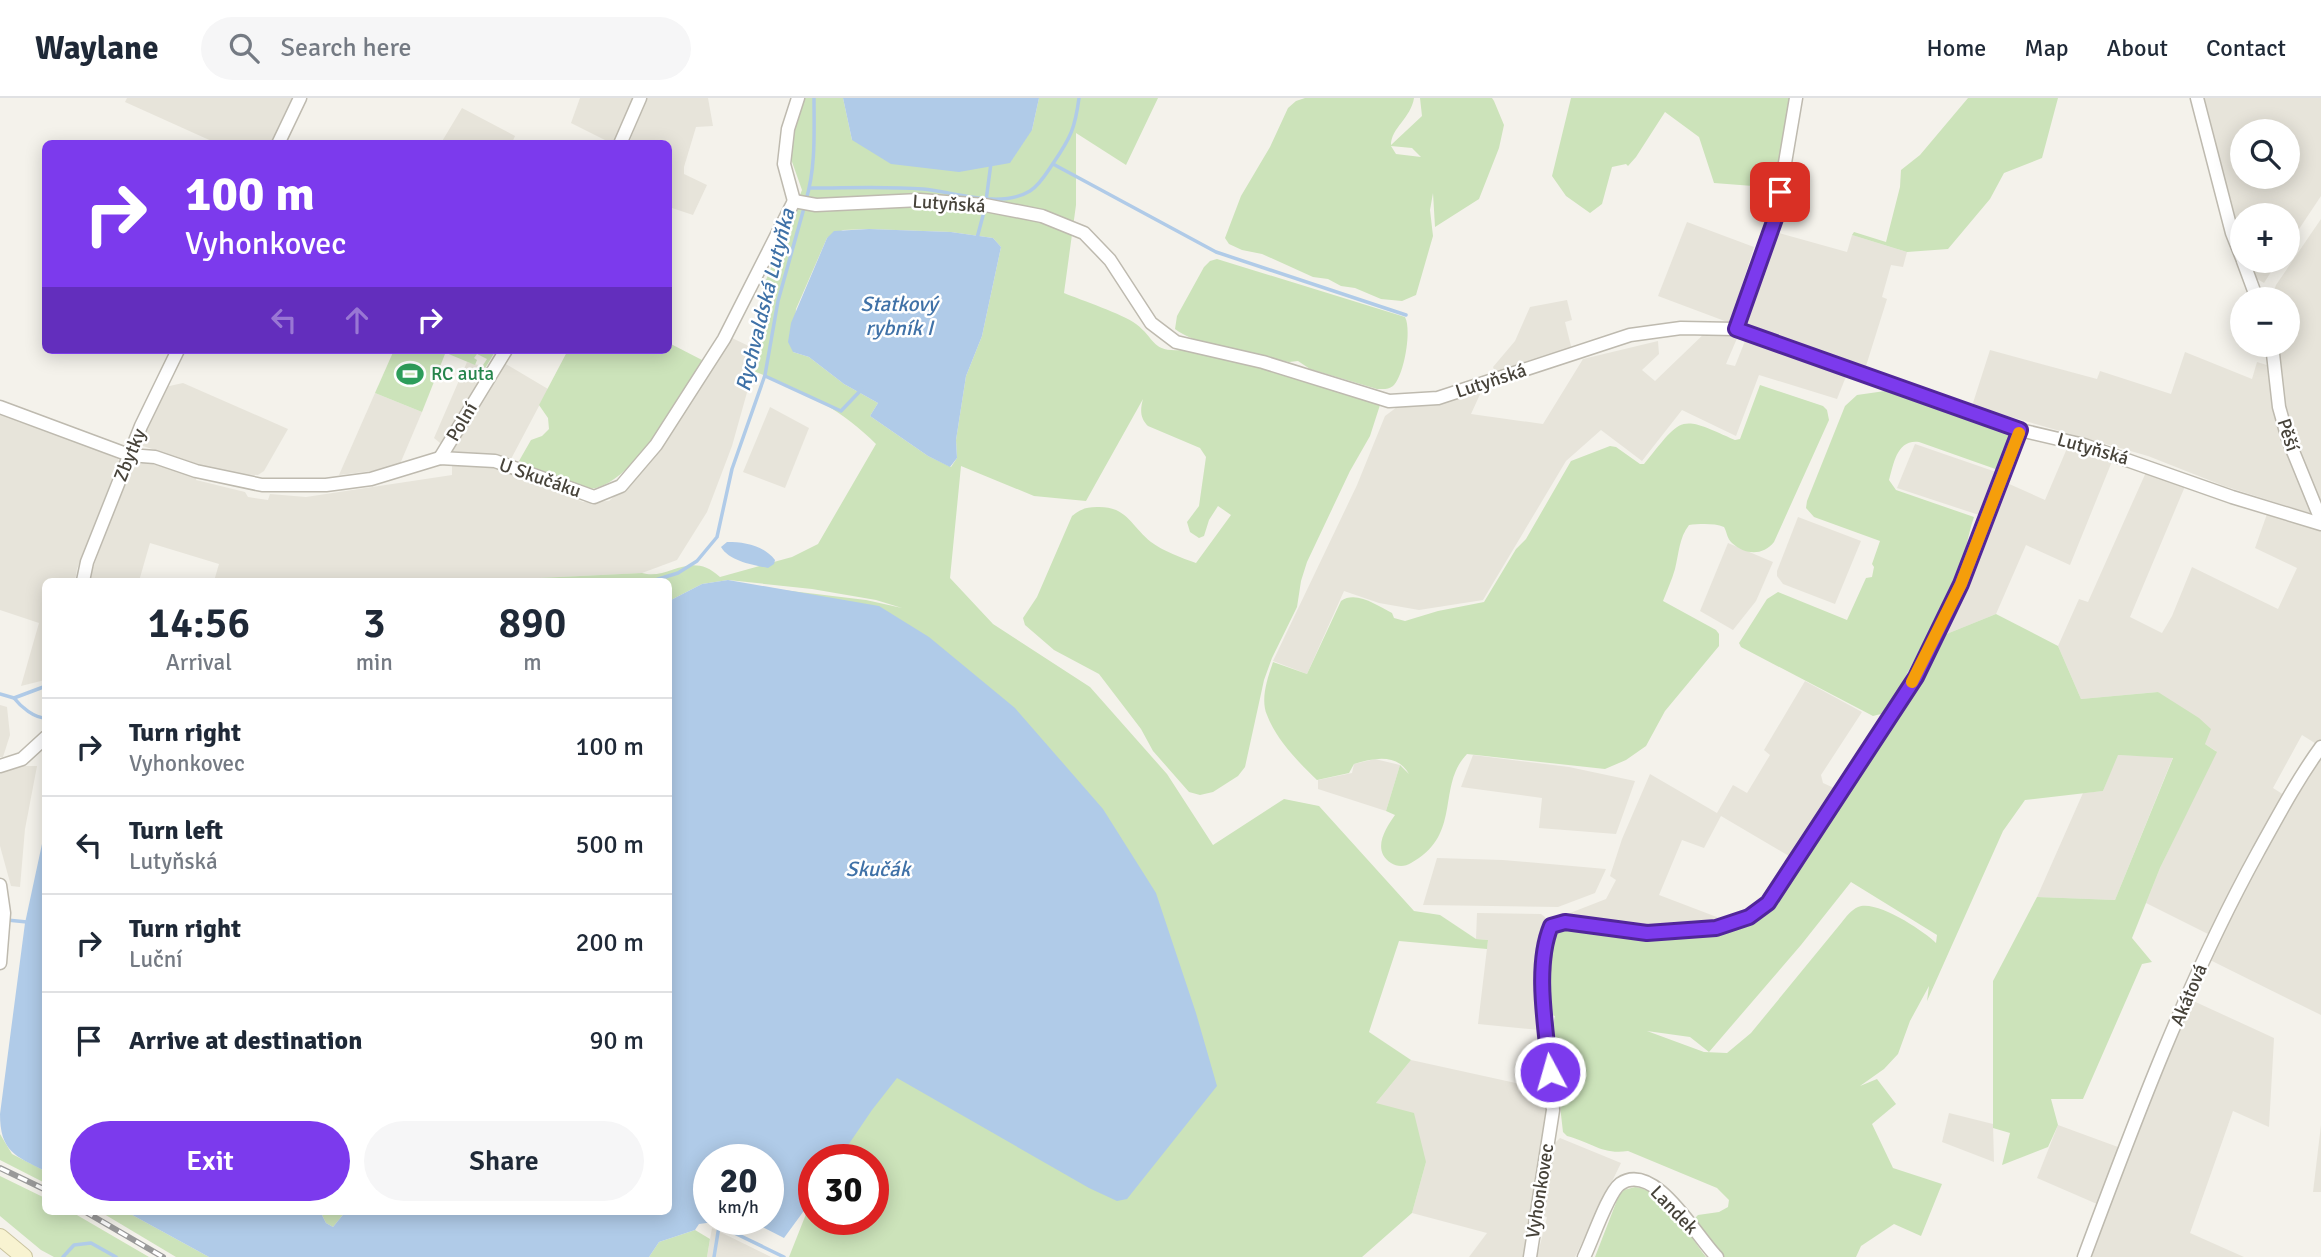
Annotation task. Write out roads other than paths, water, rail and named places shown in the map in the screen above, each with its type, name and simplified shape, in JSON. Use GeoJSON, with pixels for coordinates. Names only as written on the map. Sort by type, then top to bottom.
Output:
{"type":"FeatureCollection","features":[{"type":"Feature","properties":{"kind":"main road"},"geometry":{"type":"LineString","coordinates":[[0,1237],[24,1257]]}},
{"type":"Feature","properties":{"kind":"street"},"geometry":{"type":"LineString","coordinates":[[280,140],[300,98]]}},
{"type":"Feature","properties":{"kind":"street"},"geometry":{"type":"LineString","coordinates":[[622,140],[640,98]]}},
{"type":"Feature","properties":{"kind":"street"},"geometry":{"type":"LineString","coordinates":[[794,201],[784,164],[788,129],[798,98]]}},
{"type":"Feature","properties":{"kind":"street"},"geometry":{"type":"LineString","coordinates":[[1736,329],[1776,216],[1796,98]]}},
{"type":"Feature","properties":{"kind":"street"},"geometry":{"type":"LineString","coordinates":[[2197,98],[2230,225]]}},
{"type":"Feature","properties":{"kind":"street","name":"Lutyňská"},"geometry":{"type":"LineString","coordinates":[[794,201],[817,205],[920,200],[985,205],[1042,216],[1084,233],[1110,260],[1150,323],[1176,342],[1263,362],[1389,401],[1438,398],[1630,335],[1681,328],[1736,329],[2020,430],[2084,445],[2232,497],[2321,522]]}},
{"type":"Feature","properties":{"kind":"street","name":"U Skučáku"},"geometry":{"type":"LineString","coordinates":[[0,407],[129,455],[155,457],[196,471],[262,485],[326,485],[371,479],[440,458],[495,461],[594,497],[621,486],[656,445],[724,338],[794,201]]}},
{"type":"Feature","properties":{"kind":"street","name":"Zbytky"},"geometry":{"type":"LineString","coordinates":[[84,578],[87,562],[129,455],[176,354]]}},
{"type":"Feature","properties":{"kind":"street","name":"Polní"},"geometry":{"type":"LineString","coordinates":[[440,458],[504,354]]}},
{"type":"Feature","properties":{"kind":"street","name":"Pěší"},"geometry":{"type":"LineString","coordinates":[[2273,357],[2279,407],[2288,439],[2321,522]]}},
{"type":"Feature","properties":{"kind":"street","name":"Vyhonkovec"},"geometry":{"type":"LineString","coordinates":[[1530,1257],[1553,1110],[1542,992],[1546,936],[1551,926],[1565,922],[1647,933],[1716,928],[1749,917],[1768,903],[1916,677],[1961,584],[2020,430]]}},
{"type":"Feature","properties":{"kind":"street"},"geometry":{"type":"LineString","coordinates":[[0,766],[22,759],[42,741]]}},
{"type":"Feature","properties":{"kind":"street","name":"Akátová"},"geometry":{"type":"LineString","coordinates":[[2084,1257],[2132,1129],[2226,909],[2299,778],[2321,747]]}},
{"type":"Feature","properties":{"kind":"street"},"geometry":{"type":"LineString","coordinates":[[0,885],[5,913],[0,963]]}},
{"type":"Feature","properties":{"kind":"street","name":"Landek"},"geometry":{"type":"LineString","coordinates":[[1584,1257],[1611,1196],[1621,1184],[1634,1180],[1651,1182],[1663,1192],[1717,1257]]}},
{"type":"Feature","properties":{"kind":"water"},"geometry":{"type":"Polygon","coordinates":[[[843,98],[1039,98],[1032,130],[1010,163],[959,172],[891,164],[852,140],[843,98]]]}},
{"type":"Feature","properties":{"kind":"water","name":"Statkový rybník I"},"geometry":{"type":"Polygon","coordinates":[[[869,229],[951,232],[993,238],[1001,247],[982,336],[966,376],[956,440],[957,458],[950,467],[928,456],[870,416],[878,403],[844,384],[809,357],[793,352],[788,342],[791,323],[827,238],[834,231],[869,229]]]}},
{"type":"Feature","properties":{"kind":"water"},"geometry":{"type":"Polygon","coordinates":[[[727,542],[759,548],[775,560],[774,564],[768,568],[735,559],[721,547],[727,542]]]}},
{"type":"Feature","properties":{"kind":"water","name":"Skučák"},"geometry":{"type":"Polygon","coordinates":[[[728,580],[879,606],[929,637],[1015,708],[1103,809],[1156,893],[1217,1086],[1127,1199],[1117,1201],[1089,1188],[897,1078],[849,1144],[798,1144],[798,1219],[784,1238],[778,1235],[784,1235],[784,1144],[693,1144],[693,1231],[659,1242],[649,1257],[209,1257],[132,1215],[322,1215],[326,1223],[333,1227],[343,1215],[672,1215],[672,599],[702,584],[728,580]]]}},
{"type":"Feature","properties":{"kind":"water"},"geometry":{"type":"Polygon","coordinates":[[[42,844],[42,1170],[11,1151],[3,1136],[0,1114],[25,923],[42,844]]]}},
{"type":"Feature","properties":{"kind":"waterway"},"geometry":{"type":"LineString","coordinates":[[806,200],[813,162],[814,98]]}},
{"type":"Feature","properties":{"kind":"waterway","name":"Rychvaldská Lutyňka"},"geometry":{"type":"LineString","coordinates":[[810,188],[909,188],[991,199],[1018,196],[1037,185],[1060,153],[1071,132],[1079,98]]}},
{"type":"Feature","properties":{"kind":"waterway"},"geometry":{"type":"LineString","coordinates":[[986,201],[991,163]]}},
{"type":"Feature","properties":{"kind":"waterway"},"geometry":{"type":"LineString","coordinates":[[1053,164],[1216,252],[1406,315]]}},
{"type":"Feature","properties":{"kind":"waterway","name":"Rychvaldská Lutyňka"},"geometry":{"type":"LineString","coordinates":[[662,578],[678,573],[697,561],[717,537],[732,469],[765,375],[778,301],[804,208]]}},
{"type":"Feature","properties":{"kind":"waterway"},"geometry":{"type":"LineString","coordinates":[[977,238],[985,208]]}},
{"type":"Feature","properties":{"kind":"waterway"},"geometry":{"type":"LineString","coordinates":[[765,376],[841,411],[862,389]]}},
{"type":"Feature","properties":{"kind":"waterway","name":"Rychvaldská Lutyňka"},"geometry":{"type":"LineString","coordinates":[[0,694],[14,698],[42,688]]}},
{"type":"Feature","properties":{"kind":"waterway"},"geometry":{"type":"LineString","coordinates":[[14,698],[28,711],[42,717]]}},
{"type":"Feature","properties":{"kind":"waterway"},"geometry":{"type":"LineString","coordinates":[[7,920],[27,922]]}},
{"type":"Feature","properties":{"kind":"waterway"},"geometry":{"type":"LineString","coordinates":[[714,1257],[718,1235]]}},
{"type":"Feature","properties":{"kind":"waterway"},"geometry":{"type":"LineString","coordinates":[[739,1235],[784,1257]]}},
{"type":"Feature","properties":{"kind":"waterway"},"geometry":{"type":"LineString","coordinates":[[63,1257],[74,1245],[91,1243],[116,1257]]}},
{"type":"Feature","properties":{"kind":"railway"},"geometry":{"type":"LineString","coordinates":[[0,1168],[42,1188]]}},
{"type":"Feature","properties":{"kind":"railway"},"geometry":{"type":"LineString","coordinates":[[91,1215],[163,1257]]}},
{"type":"Feature","properties":{"kind":"place","name":"RC auta"},"geometry":{"type":"Point","coordinates":[410,374]}}]}
